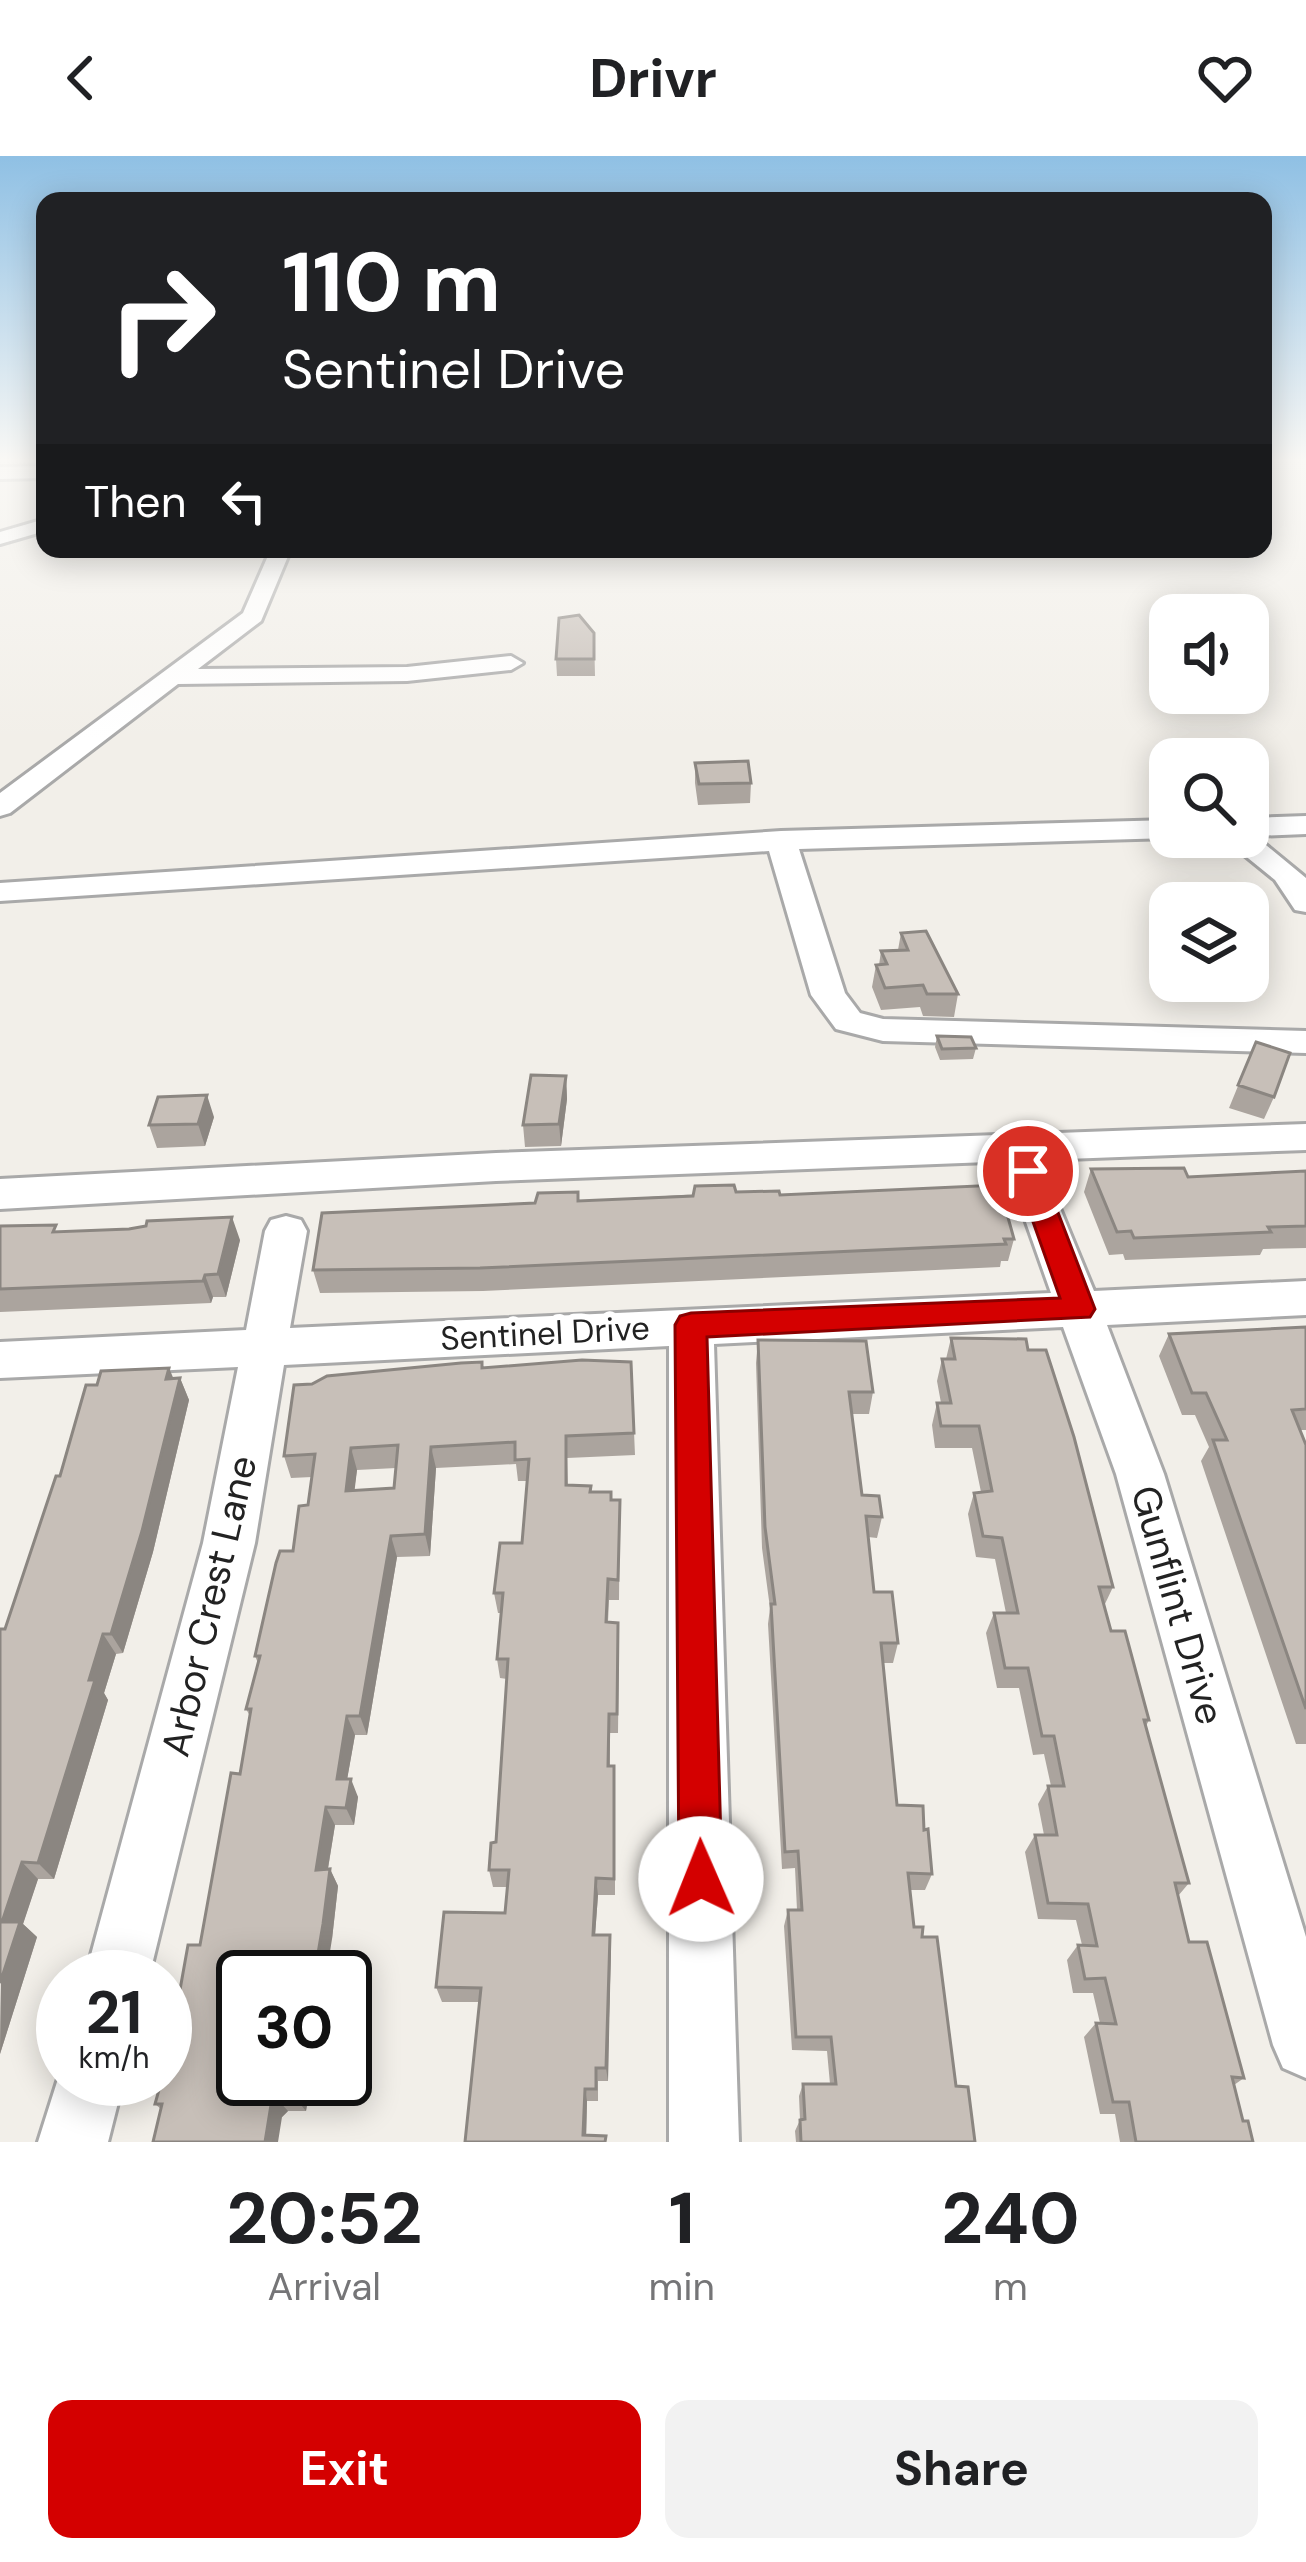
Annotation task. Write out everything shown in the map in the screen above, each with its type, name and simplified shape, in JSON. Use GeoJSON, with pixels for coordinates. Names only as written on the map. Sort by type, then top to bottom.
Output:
{"type":"FeatureCollection","features":[{"type":"Feature","properties":{"kind":"street"},"geometry":{"type":"LineString","coordinates":[[0,807],[253,616],[277,558]]}},
{"type":"Feature","properties":{"kind":"street"},"geometry":{"type":"LineString","coordinates":[[172,677],[407,674],[511,663]]}},
{"type":"Feature","properties":{"kind":"street"},"geometry":{"type":"LineString","coordinates":[[1269,826],[1306,825]]}},
{"type":"Feature","properties":{"kind":"street"},"geometry":{"type":"LineString","coordinates":[[0,892],[781,840],[1149,830]]}},
{"type":"Feature","properties":{"kind":"street"},"geometry":{"type":"LineString","coordinates":[[781,840],[828,995],[848,1021],[883,1030],[1294,1043],[1306,1009]]}},
{"type":"Feature","properties":{"kind":"street"},"geometry":{"type":"LineString","coordinates":[[1269,858],[1299,887],[1306,903]]}},
{"type":"Feature","properties":{"kind":"street"},"geometry":{"type":"LineString","coordinates":[[0,1194],[496,1167],[1306,1137]]}},
{"type":"Feature","properties":{"kind":"street","name":"Gunflint Drive"},"geometry":{"type":"LineString","coordinates":[[1028,1171],[1140,1474],[1306,2045]]}},
{"type":"Feature","properties":{"kind":"street","name":"Arbor Crest Lane"},"geometry":{"type":"LineString","coordinates":[[124,1950],[220,1582],[286,1231]]}},
{"type":"Feature","properties":{"kind":"street","name":"Sentinel Drive"},"geometry":{"type":"LineString","coordinates":[[0,1360],[1306,1298]]}},
{"type":"Feature","properties":{"kind":"street"},"geometry":{"type":"LineString","coordinates":[[691,1325],[704,2142]]}},
{"type":"Feature","properties":{"kind":"street"},"geometry":{"type":"LineString","coordinates":[[73,2142],[83,2106]]}},
{"type":"Feature","properties":{"kind":"building"},"geometry":{"type":"Polygon","coordinates":[[[579,615],[594,633],[594,659],[556,659],[559,618],[579,615]]]}},
{"type":"Feature","properties":{"kind":"building"},"geometry":{"type":"Polygon","coordinates":[[[748,761],[751,783],[699,784],[695,763],[748,761]]]}},
{"type":"Feature","properties":{"kind":"building"},"geometry":{"type":"Polygon","coordinates":[[[926,931],[958,994],[927,994],[923,985],[885,988],[876,965],[887,964],[881,951],[908,950],[901,933],[926,931]]]}},
{"type":"Feature","properties":{"kind":"building"},"geometry":{"type":"Polygon","coordinates":[[[937,1036],[971,1037],[976,1048],[942,1049],[937,1036]]]}},
{"type":"Feature","properties":{"kind":"building"},"geometry":{"type":"Polygon","coordinates":[[[1256,1042],[1290,1053],[1274,1097],[1238,1085],[1256,1042]]]}},
{"type":"Feature","properties":{"kind":"building"},"geometry":{"type":"Polygon","coordinates":[[[531,1075],[566,1076],[559,1124],[523,1125],[531,1075]]]}},
{"type":"Feature","properties":{"kind":"building"},"geometry":{"type":"Polygon","coordinates":[[[207,1095],[198,1124],[149,1125],[158,1097],[207,1095]]]}},
{"type":"Feature","properties":{"kind":"building"},"geometry":{"type":"Polygon","coordinates":[[[1184,1168],[1188,1177],[1306,1171],[1306,1226],[1134,1238],[1131,1231],[1117,1232],[1091,1169],[1184,1168]]]}},
{"type":"Feature","properties":{"kind":"building"},"geometry":{"type":"Polygon","coordinates":[[[734,1185],[736,1192],[779,1191],[780,1195],[999,1185],[1014,1239],[1004,1239],[1006,1244],[480,1268],[313,1270],[322,1213],[535,1203],[538,1193],[578,1192],[578,1201],[693,1196],[695,1186],[734,1185]]]}},
{"type":"Feature","properties":{"kind":"building"},"geometry":{"type":"Polygon","coordinates":[[[232,1217],[218,1274],[205,1275],[203,1281],[0,1289],[0,1226],[56,1225],[53,1232],[232,1217]]]}},
{"type":"Feature","properties":{"kind":"building"},"geometry":{"type":"Polygon","coordinates":[[[1306,1327],[1306,1409],[1292,1410],[1306,1445],[1306,1709],[1213,1440],[1227,1440],[1206,1393],[1192,1393],[1169,1334],[1306,1327]]]}},
{"type":"Feature","properties":{"kind":"building"},"geometry":{"type":"Polygon","coordinates":[[[951,1338],[1026,1339],[1028,1350],[1046,1350],[1113,1587],[1099,1587],[1111,1631],[1125,1631],[1189,1883],[1175,1883],[1189,1942],[1207,1942],[1244,2078],[1232,2077],[1253,2142],[1136,2142],[1129,2102],[1113,2102],[1096,2023],[1116,2024],[1105,1978],[1085,1979],[1078,1945],[1097,1946],[1088,1904],[1048,1903],[1035,1835],[1057,1835],[1048,1786],[1064,1786],[1054,1736],[1042,1736],[1028,1668],[1005,1668],[994,1613],[1018,1613],[1002,1538],[983,1536],[974,1493],[992,1491],[979,1426],[941,1426],[937,1403],[951,1403],[942,1359],[955,1359],[951,1338]]]}},
{"type":"Feature","properties":{"kind":"building"},"geometry":{"type":"Polygon","coordinates":[[[758,1340],[866,1341],[873,1392],[849,1392],[862,1495],[879,1496],[882,1517],[866,1516],[874,1592],[892,1592],[898,1643],[881,1643],[897,1805],[923,1806],[932,1874],[908,1873],[914,1927],[923,1927],[922,1937],[937,1937],[956,2086],[968,2087],[975,2142],[801,2142],[803,2084],[836,2084],[831,2037],[796,2037],[788,1910],[802,1910],[798,1851],[785,1852],[758,1340]]]}},
{"type":"Feature","properties":{"kind":"building"},"geometry":{"type":"Polygon","coordinates":[[[582,1360],[631,1362],[634,1433],[566,1436],[566,1485],[591,1486],[590,1492],[611,1492],[611,1500],[620,1500],[618,1580],[608,1579],[606,1622],[618,1623],[617,1714],[609,1714],[608,1766],[614,1766],[614,1879],[596,1878],[593,1935],[610,1935],[606,2068],[596,2068],[596,2089],[585,2089],[583,2135],[606,2136],[605,2142],[465,2142],[481,1988],[436,1987],[444,1912],[505,1913],[509,1870],[489,1870],[491,1843],[496,1842],[508,1659],[497,1659],[503,1593],[494,1593],[500,1543],[522,1543],[529,1459],[515,1460],[515,1442],[431,1447],[425,1534],[391,1536],[360,1716],[347,1716],[337,1779],[351,1779],[346,1808],[326,1807],[316,1870],[330,1869],[319,1950],[216,1950],[216,2106],[271,2106],[265,2142],[153,2142],[162,2106],[192,2106],[192,1950],[187,1950],[188,1945],[200,1945],[231,1773],[240,1774],[251,1709],[246,1709],[260,1656],[255,1656],[276,1563],[280,1551],[293,1551],[299,1506],[308,1505],[315,1454],[284,1456],[294,1385],[312,1384],[327,1376],[482,1362],[482,1368],[582,1360]],[[398,1445],[351,1448],[346,1491],[394,1488],[398,1445]]]}},
{"type":"Feature","properties":{"kind":"building"},"geometry":{"type":"Polygon","coordinates":[[[169,1368],[166,1379],[180,1378],[142,1531],[111,1634],[103,1634],[89,1680],[95,1680],[38,1863],[22,1862],[2,1922],[20,1922],[0,1983],[0,1629],[5,1629],[56,1476],[60,1476],[86,1385],[97,1385],[101,1371],[169,1368]]]}},
{"type":"Feature","properties":{"kind":"route"},"geometry":{"type":"LineString","coordinates":[[701,1879],[691,1325],[1079,1309],[1028,1171]]}}]}
